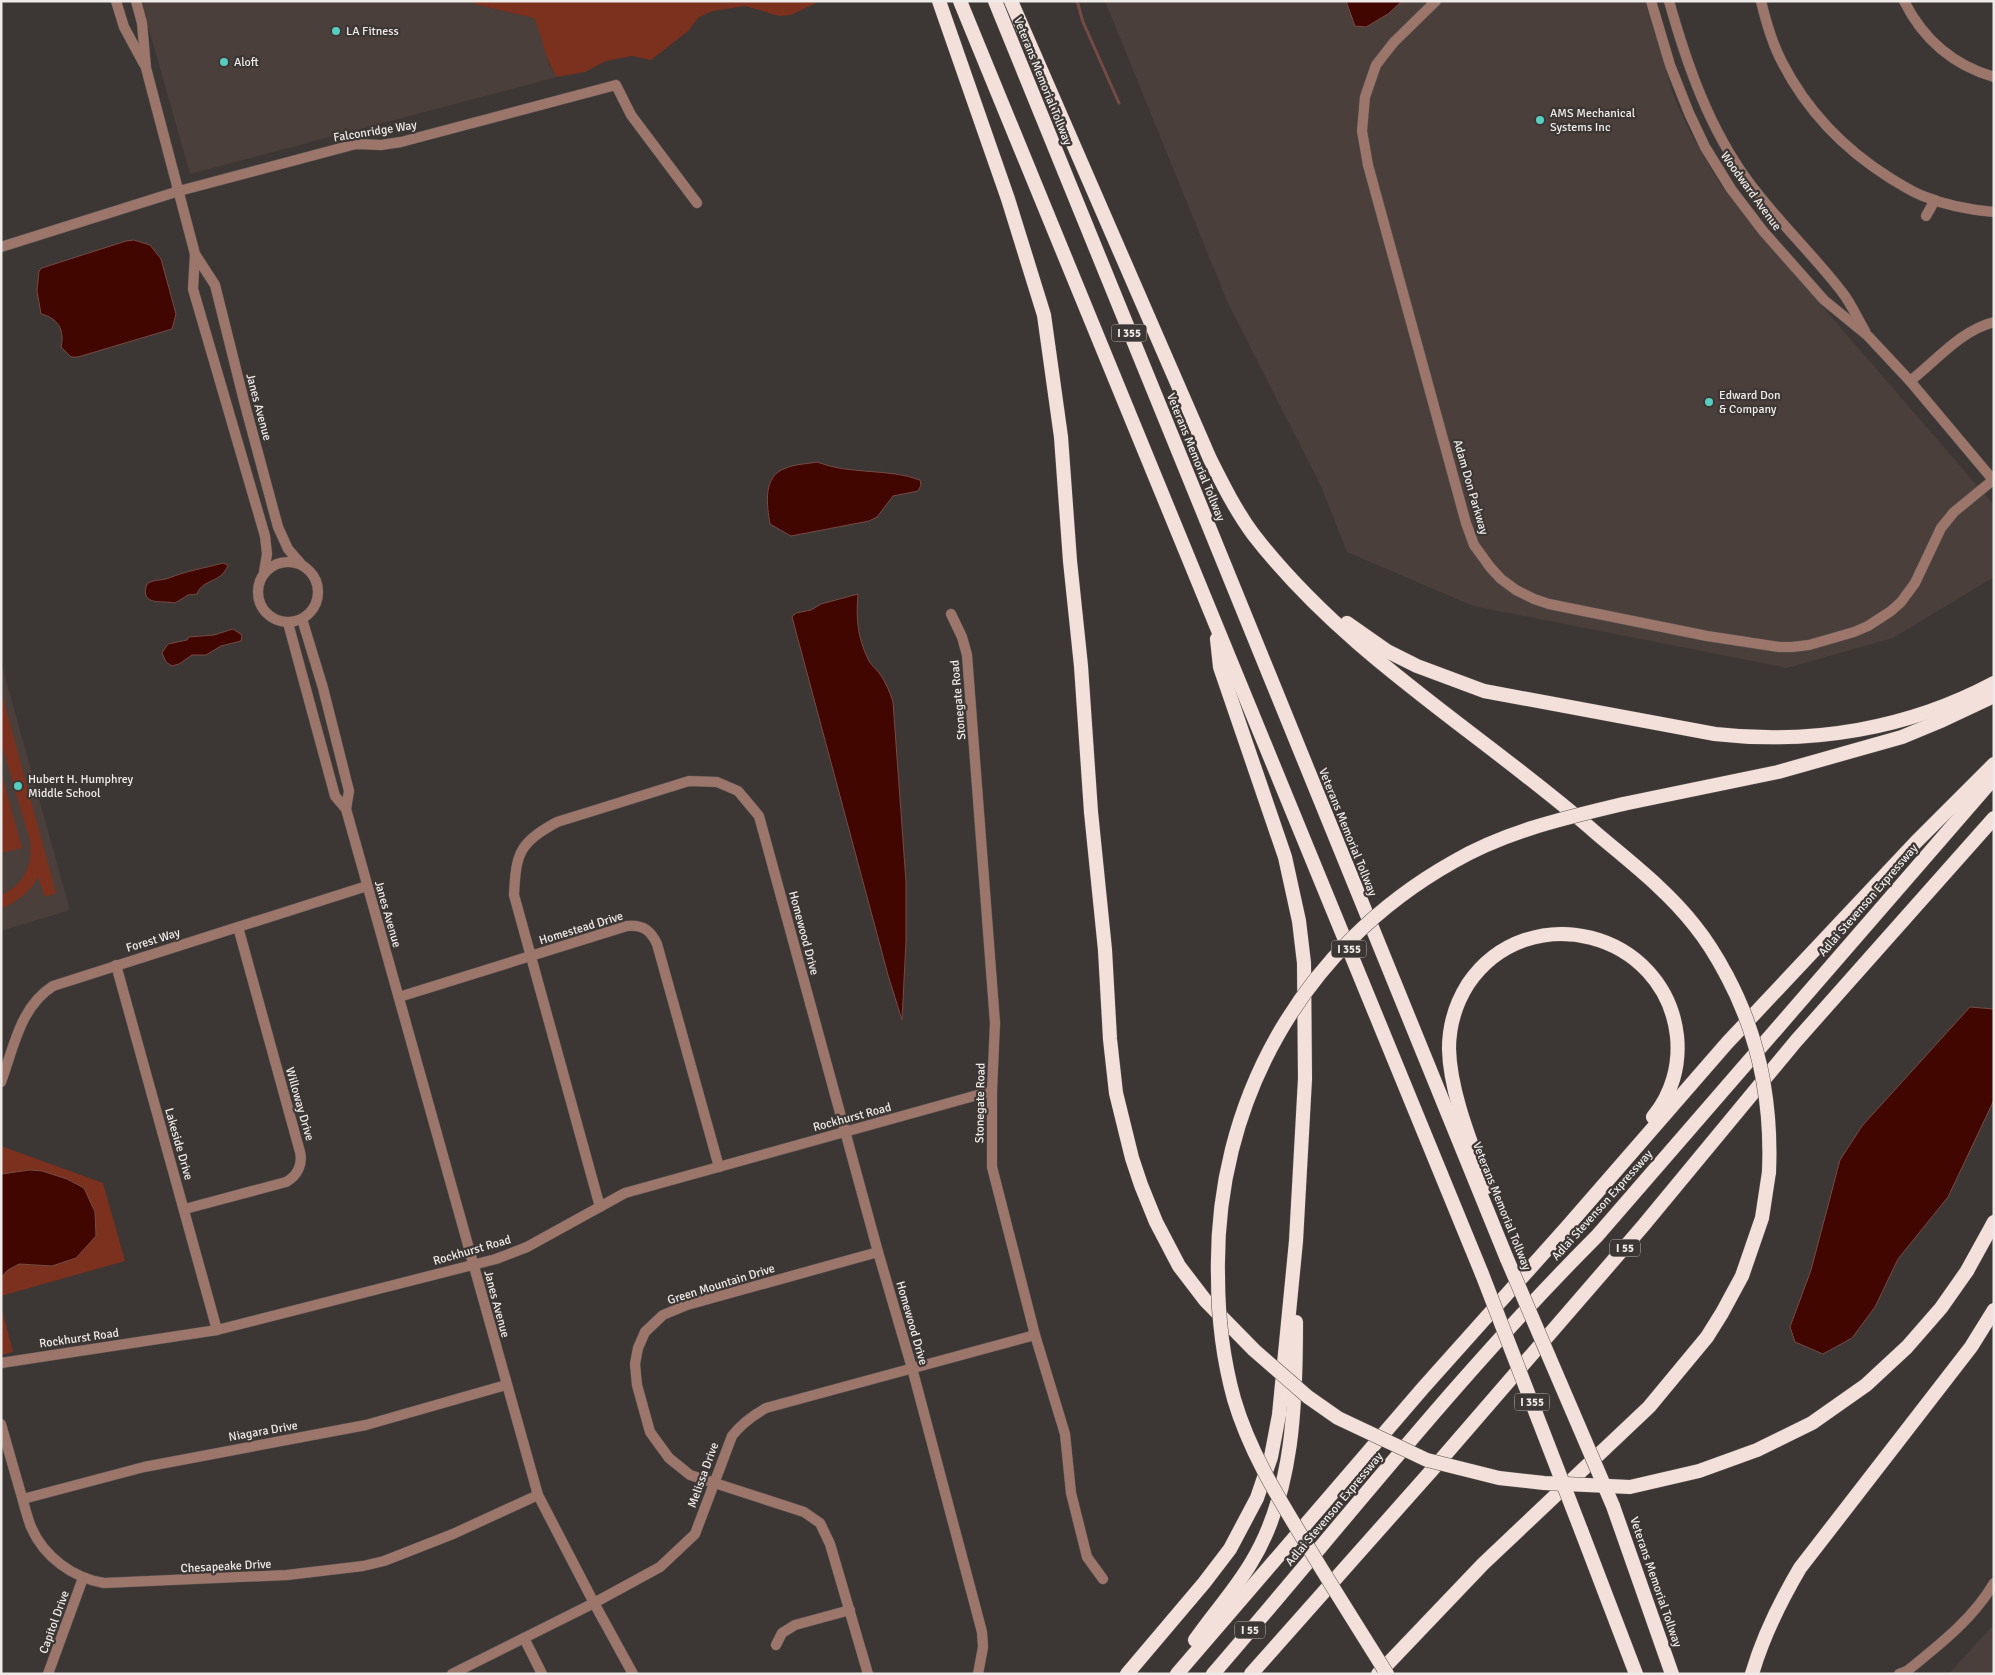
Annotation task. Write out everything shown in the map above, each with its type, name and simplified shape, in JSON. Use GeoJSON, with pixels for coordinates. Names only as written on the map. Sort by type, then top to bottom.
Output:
{"type":"FeatureCollection","features":[{"type":"Feature","properties":{"kind":"highway"},"geometry":{"type":"LineString","coordinates":[[940,1],[1008,199],[1044,315],[1061,437],[1116,1093],[1132,1158],[1156,1222],[1179,1266],[1205,1300],[1254,1350],[1308,1396],[1338,1418],[1427,1460],[1499,1478],[1544,1483],[1630,1487],[1699,1471],[1756,1450],[1812,1422],[1866,1385],[1907,1347],[1941,1308],[1967,1271],[1994,1222]]}},
{"type":"Feature","properties":{"kind":"highway","name":"I 355"},"geometry":{"type":"LineString","coordinates":[[960,1],[1482,1274],[1636,1674]]}},
{"type":"Feature","properties":{"kind":"highway","name":"Veterans Memorial Tollway"},"geometry":{"type":"LineString","coordinates":[[995,1],[1507,1259],[1613,1506],[1672,1674]]}},
{"type":"Feature","properties":{"kind":"highway"},"geometry":{"type":"LineString","coordinates":[[1011,1],[1210,459],[1233,503],[1253,533],[1300,588],[1352,639],[1422,696],[1569,808],[1647,876],[1694,924],[1712,949],[1739,998],[1751,1026],[1762,1066],[1768,1106],[1769,1172],[1762,1218],[1742,1276],[1730,1300],[1706,1337],[1648,1407],[1483,1564],[1378,1674]]}},
{"type":"Feature","properties":{"kind":"highway"},"geometry":{"type":"LineString","coordinates":[[1300,588],[1387,651],[1417,666],[1463,684],[1504,695],[1715,734],[1758,738],[1788,738],[1865,729],[1939,708],[1994,683]]}},
{"type":"Feature","properties":{"kind":"highway"},"geometry":{"type":"LineString","coordinates":[[1127,1674],[1220,1563],[1246,1521],[1257,1498],[1271,1457],[1279,1415],[1296,1241],[1304,1080],[1304,963],[1300,921],[1285,857],[1220,667],[1216,624]]}},
{"type":"Feature","properties":{"kind":"highway"},"geometry":{"type":"LineString","coordinates":[[1387,1674],[1273,1490],[1248,1439],[1234,1400],[1222,1338],[1217,1262],[1221,1208],[1230,1155],[1242,1113],[1264,1059],[1291,1014],[1326,968],[1373,919],[1418,884],[1472,852],[1543,824],[1623,804],[1778,772],[1902,736],[1944,720],[1994,696]]}},
{"type":"Feature","properties":{"kind":"highway"},"geometry":{"type":"LineString","coordinates":[[1177,1674],[1422,1388],[1567,1227],[1727,1043],[1916,842],[1994,764]]}},
{"type":"Feature","properties":{"kind":"highway","name":"Adlai Stevenson Expressway"},"geometry":{"type":"LineString","coordinates":[[1213,1674],[1411,1440],[1532,1304],[1597,1236],[1994,778]]}},
{"type":"Feature","properties":{"kind":"highway","name":"I 55"},"geometry":{"type":"LineString","coordinates":[[1251,1674],[1643,1226],[1796,1041],[1994,818]]}},
{"type":"Feature","properties":{"kind":"highway"},"geometry":{"type":"LineString","coordinates":[[1502,1246],[1496,1212],[1474,1151],[1456,1092],[1449,1048],[1453,1017],[1464,992],[1486,964],[1508,947],[1540,936],[1554,934],[1585,936],[1601,940],[1638,960],[1648,971],[1666,998],[1672,1012],[1678,1045],[1674,1075],[1669,1091],[1658,1110],[1579,1207],[1567,1227]]}},
{"type":"Feature","properties":{"kind":"highway"},"geometry":{"type":"LineString","coordinates":[[1172,1674],[1251,1563],[1267,1532],[1282,1489],[1291,1434],[1296,1358],[1296,1241]]}},
{"type":"Feature","properties":{"kind":"highway"},"geometry":{"type":"LineString","coordinates":[[1752,1674],[1760,1647],[1780,1604],[1800,1568],[1971,1347],[1994,1310]]}},
{"type":"Feature","properties":{"kind":"street","name":"Janes Avenue"},"geometry":{"type":"LineString","coordinates":[[116,1],[124,26],[146,68]]}},
{"type":"Feature","properties":{"kind":"street","name":"Janes Avenue"},"geometry":{"type":"LineString","coordinates":[[136,1],[142,23],[146,68],[195,254],[193,289],[265,536],[267,554],[264,572],[259,580],[257,589],[258,599],[261,608],[268,615],[277,621],[288,623],[336,796],[346,809],[538,1495],[633,1674]]}},
{"type":"Feature","properties":{"kind":"street","name":"Adam Don Parkway"},"geometry":{"type":"LineString","coordinates":[[1436,1],[1394,42],[1376,65],[1364,97],[1362,131],[1368,165],[1466,523],[1481,556],[1501,579],[1516,590],[1549,604],[1708,636],[1779,648],[1809,645],[1854,632],[1891,612],[1915,583],[1941,528],[1954,512],[1994,481]]}},
{"type":"Feature","properties":{"kind":"street","name":"Woodward Avenue"},"geometry":{"type":"LineString","coordinates":[[1651,1],[1680,91],[1715,165],[1758,224],[1824,300],[1868,336],[1910,381],[1994,481]]}},
{"type":"Feature","properties":{"kind":"street","name":"Woodward Avenue"},"geometry":{"type":"LineString","coordinates":[[1669,1],[1688,66],[1723,143],[1747,180],[1770,210],[1842,292],[1868,336]]}},
{"type":"Feature","properties":{"kind":"street"},"geometry":{"type":"LineString","coordinates":[[1761,1],[1782,63],[1805,100],[1824,124],[1847,147],[1869,164],[1922,196],[1954,206],[1994,212]]}},
{"type":"Feature","properties":{"kind":"street"},"geometry":{"type":"LineString","coordinates":[[1904,1],[1924,34],[1948,55],[1980,73],[1994,77]]}},
{"type":"Feature","properties":{"kind":"street","name":"Falconridge Way"},"geometry":{"type":"LineString","coordinates":[[1,247],[179,191],[356,144],[381,145],[401,142],[616,85],[631,115],[697,203]]}},
{"type":"Feature","properties":{"kind":"street"},"geometry":{"type":"LineString","coordinates":[[1926,216],[1936,200]]}},
{"type":"Feature","properties":{"kind":"street","name":"Janes Avenue"},"geometry":{"type":"LineString","coordinates":[[195,254],[215,285],[278,527],[288,549],[311,572],[316,581],[318,592],[316,603],[302,619],[323,688],[349,791],[346,809]]}},
{"type":"Feature","properties":{"kind":"street"},"geometry":{"type":"LineString","coordinates":[[1910,381],[1966,334],[1984,324],[1994,322]]}},
{"type":"Feature","properties":{"kind":"street"},"geometry":{"type":"LineString","coordinates":[[264,572],[272,565],[282,562],[302,565]]}},
{"type":"Feature","properties":{"kind":"street","name":"Stonegate Road"},"geometry":{"type":"LineString","coordinates":[[951,614],[962,637],[967,655],[995,1023],[992,1092],[992,1167],[1035,1335],[1065,1434],[1071,1493],[1087,1557],[1103,1579]]}},
{"type":"Feature","properties":{"kind":"street"},"geometry":{"type":"LineString","coordinates":[[288,623],[302,619]]}},
{"type":"Feature","properties":{"kind":"street","name":"Homewood Drive"},"geometry":{"type":"LineString","coordinates":[[600,1207],[514,895],[516,864],[524,845],[539,832],[557,822],[689,781],[718,782],[738,791],[759,816],[878,1252],[912,1368],[982,1632],[983,1647],[978,1674]]}},
{"type":"Feature","properties":{"kind":"street","name":"Forest Way"},"geometry":{"type":"LineString","coordinates":[[1,1082],[26,1014],[38,996],[62,982],[367,886]]}},
{"type":"Feature","properties":{"kind":"street","name":"Homestead Drive"},"geometry":{"type":"LineString","coordinates":[[399,997],[627,926],[641,926],[653,936],[657,944],[719,1167]]}},
{"type":"Feature","properties":{"kind":"street","name":"Willoway Drive"},"geometry":{"type":"LineString","coordinates":[[184,1209],[286,1182],[296,1175],[301,1163],[300,1152],[238,927]]}},
{"type":"Feature","properties":{"kind":"street","name":"Lakeside Drive"},"geometry":{"type":"LineString","coordinates":[[116,965],[217,1330]]}},
{"type":"Feature","properties":{"kind":"street","name":"Rockhurst Road"},"geometry":{"type":"LineString","coordinates":[[1,1363],[217,1330],[496,1259],[528,1247],[625,1193],[992,1092]]}},
{"type":"Feature","properties":{"kind":"street","name":"Green Mountain Drive"},"geometry":{"type":"LineString","coordinates":[[868,1674],[830,1544],[820,1523],[804,1512],[690,1475],[669,1458],[650,1432],[637,1385],[635,1364],[638,1348],[645,1332],[663,1315],[687,1305],[878,1252]]}},
{"type":"Feature","properties":{"kind":"street","name":"Melissa Drive"},"geometry":{"type":"LineString","coordinates":[[452,1674],[594,1603],[660,1567],[695,1534],[732,1436],[739,1427],[766,1408],[1035,1335]]}},
{"type":"Feature","properties":{"kind":"street","name":"Niagara Drive"},"geometry":{"type":"LineString","coordinates":[[22,1499],[144,1467],[366,1425],[506,1385]]}},
{"type":"Feature","properties":{"kind":"street","name":"Chesapeake Drive"},"geometry":{"type":"LineString","coordinates":[[1,1424],[31,1527],[42,1545],[58,1562],[83,1578],[104,1583],[120,1584],[287,1575],[363,1566],[384,1561],[443,1538],[538,1495]]}},
{"type":"Feature","properties":{"kind":"street","name":"Capitol Drive"},"geometry":{"type":"LineString","coordinates":[[48,1674],[83,1578]]}},
{"type":"Feature","properties":{"kind":"street"},"geometry":{"type":"LineString","coordinates":[[1900,1674],[1907,1671],[1953,1634],[1986,1597],[1994,1583]]}},
{"type":"Feature","properties":{"kind":"street"},"geometry":{"type":"LineString","coordinates":[[776,1645],[782,1633],[794,1626],[850,1610]]}},
{"type":"Feature","properties":{"kind":"street"},"geometry":{"type":"LineString","coordinates":[[524,1638],[542,1674]]}},
{"type":"Feature","properties":{"kind":"shaded area"},"geometry":{"type":"Polygon","coordinates":[[[141,1],[474,1],[474,4],[534,18],[540,31],[549,65],[557,77],[190,174],[141,1]]]}},
{"type":"Feature","properties":{"kind":"shaded area"},"geometry":{"type":"Polygon","coordinates":[[[474,1],[820,1],[791,15],[779,16],[745,6],[713,11],[699,17],[688,31],[651,60],[632,56],[606,61],[585,72],[557,77],[534,18],[474,4],[474,1]]]}},
{"type":"Feature","properties":{"kind":"shaded area"},"geometry":{"type":"Polygon","coordinates":[[[1105,1],[1645,1],[1674,97],[1690,132],[1720,184],[1763,238],[1994,505],[1994,577],[1893,638],[1787,668],[1473,606],[1347,552],[1321,486],[1227,301],[1105,1]]]}},
{"type":"Feature","properties":{"kind":"shaded area"},"geometry":{"type":"Polygon","coordinates":[[[1346,1],[1402,1],[1388,14],[1366,27],[1355,26],[1346,1]]]}},
{"type":"Feature","properties":{"kind":"shaded area"},"geometry":{"type":"Polygon","coordinates":[[[134,240],[150,245],[161,259],[176,314],[172,329],[78,357],[71,357],[61,347],[62,335],[59,326],[52,318],[41,314],[37,291],[39,271],[42,268],[134,240]]]}},
{"type":"Feature","properties":{"kind":"shaded area"},"geometry":{"type":"Polygon","coordinates":[[[817,462],[843,469],[908,476],[920,480],[921,485],[918,491],[893,496],[877,517],[869,521],[791,536],[770,524],[767,500],[770,484],[778,472],[786,468],[817,462]]]}},
{"type":"Feature","properties":{"kind":"shaded area"},"geometry":{"type":"Polygon","coordinates":[[[223,563],[228,565],[225,571],[217,578],[203,585],[197,594],[188,595],[175,603],[154,601],[146,596],[147,584],[150,582],[223,563]]]}},
{"type":"Feature","properties":{"kind":"shaded area"},"geometry":{"type":"Polygon","coordinates":[[[858,594],[857,619],[864,651],[886,684],[893,702],[906,882],[906,941],[902,1020],[888,975],[792,617],[796,613],[811,610],[821,604],[858,594]]]}},
{"type":"Feature","properties":{"kind":"shaded area"},"geometry":{"type":"Polygon","coordinates":[[[233,629],[242,635],[241,641],[221,646],[206,655],[192,655],[179,664],[172,666],[166,662],[162,653],[168,644],[187,640],[189,637],[214,635],[233,629]]]}},
{"type":"Feature","properties":{"kind":"shaded area","name":"Hubert H. Humphrey Middle School"},"geometry":{"type":"Polygon","coordinates":[[[1,662],[70,910],[1,931],[1,662]]]}},
{"type":"Feature","properties":{"kind":"shaded area"},"geometry":{"type":"Polygon","coordinates":[[[1,691],[56,893],[45,897],[38,877],[31,888],[22,896],[1,909],[1,895],[16,886],[21,880],[28,866],[31,850],[1,742],[1,691]]]}},
{"type":"Feature","properties":{"kind":"shaded area"},"geometry":{"type":"Polygon","coordinates":[[[1,772],[22,848],[1,853],[1,772]]]}},
{"type":"Feature","properties":{"kind":"shaded area"},"geometry":{"type":"Polygon","coordinates":[[[1970,1007],[1994,1009],[1994,1100],[1948,1197],[1898,1259],[1875,1307],[1852,1338],[1823,1354],[1795,1342],[1790,1327],[1811,1270],[1840,1160],[1862,1126],[1970,1007]]]}},
{"type":"Feature","properties":{"kind":"shaded area"},"geometry":{"type":"Polygon","coordinates":[[[1,1146],[103,1183],[125,1261],[1,1296],[1,1146]]]}},
{"type":"Feature","properties":{"kind":"shaded area"},"geometry":{"type":"Polygon","coordinates":[[[30,1170],[42,1171],[67,1179],[84,1188],[95,1212],[96,1236],[76,1258],[52,1266],[19,1264],[8,1270],[1,1277],[1,1174],[30,1170]]]}},
{"type":"Feature","properties":{"kind":"shaded area"},"geometry":{"type":"Polygon","coordinates":[[[1,1306],[13,1352],[1,1355],[1,1306]]]}},
{"type":"Feature","properties":{"kind":"shaded area"},"geometry":{"type":"Polygon","coordinates":[[[1994,1624],[1994,1674],[1949,1674],[1994,1624]]]}},
{"type":"Feature","properties":{"kind":"waterway"},"geometry":{"type":"LineString","coordinates":[[1077,1],[1083,22],[1119,103]]}},
{"type":"Feature","properties":{"kind":"place","name":"LA Fitness"},"geometry":{"type":"Point","coordinates":[336,31]}},
{"type":"Feature","properties":{"kind":"place","name":"Aloft"},"geometry":{"type":"Point","coordinates":[224,62]}},
{"type":"Feature","properties":{"kind":"place","name":"AMS Mechanical Systems Inc"},"geometry":{"type":"Point","coordinates":[1540,120]}},
{"type":"Feature","properties":{"kind":"place","name":"Edward Don & Company"},"geometry":{"type":"Point","coordinates":[1709,402]}},
{"type":"Feature","properties":{"kind":"place","name":"Hubert H. Humphrey Middle School"},"geometry":{"type":"Point","coordinates":[18,786]}}]}
